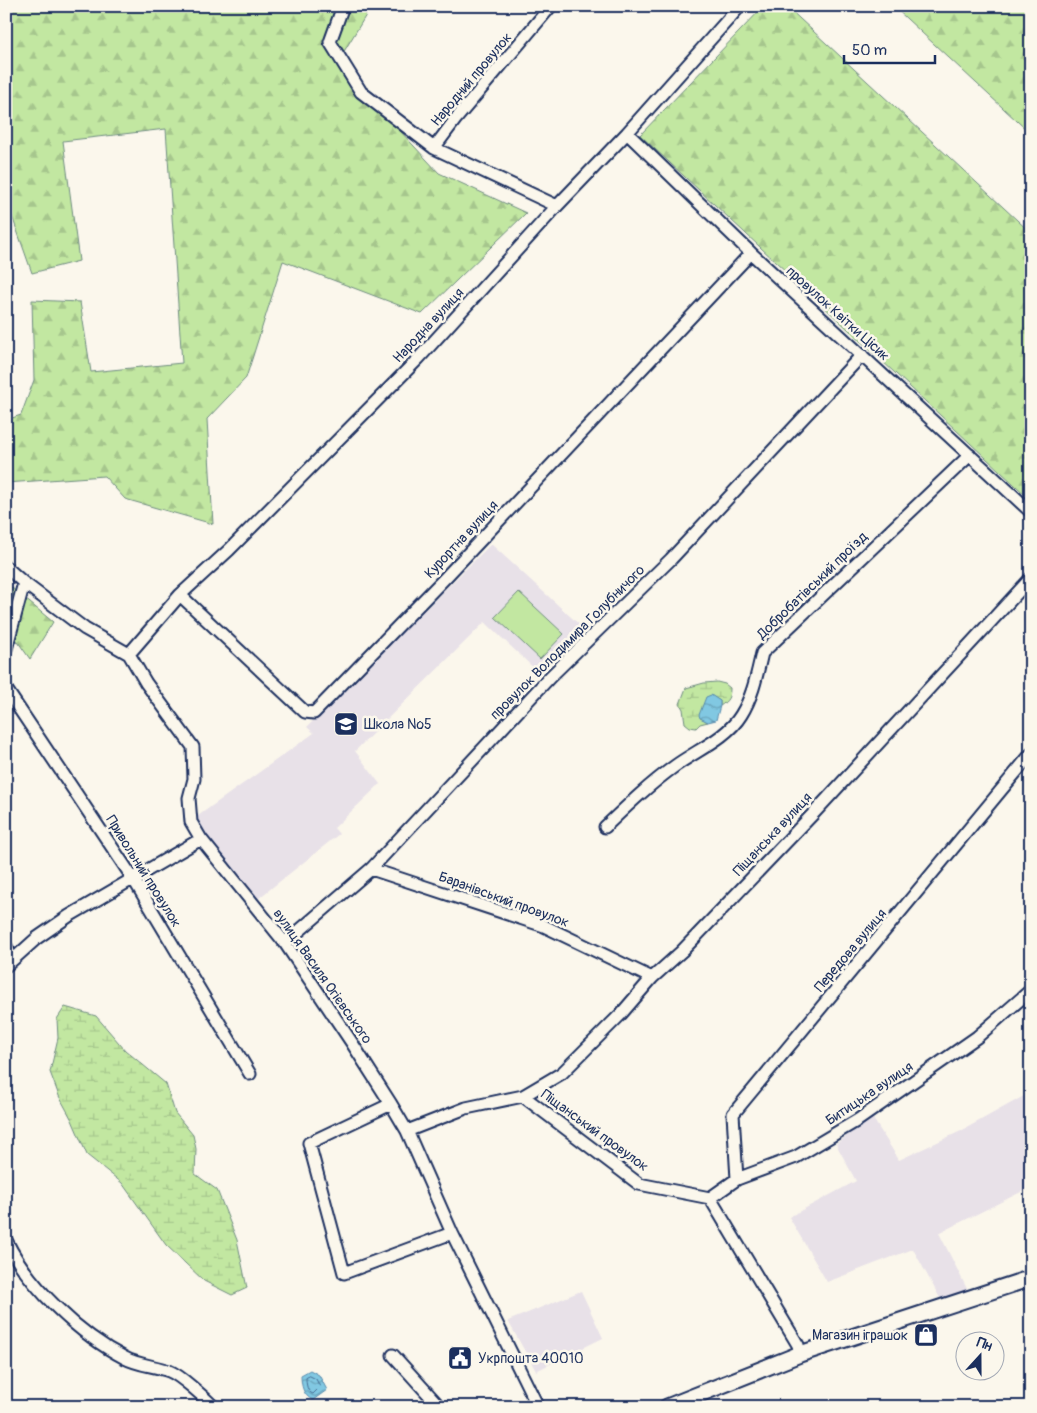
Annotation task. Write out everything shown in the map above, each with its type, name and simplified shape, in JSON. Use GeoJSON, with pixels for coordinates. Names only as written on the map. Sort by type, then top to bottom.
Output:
{"type":"FeatureCollection","features":[{"type":"Feature","properties":{"kind":"main road"},"geometry":{"type":"LineString","coordinates":[[667,1407],[800,1354],[1031,1278]]}},
{"type":"Feature","properties":{"kind":"street","name":"Народний провулок"},"geometry":{"type":"LineString","coordinates":[[343,6],[330,42],[360,92],[434,148],[557,206]]}},
{"type":"Feature","properties":{"kind":"street","name":"Народний провулок"},"geometry":{"type":"LineString","coordinates":[[434,148],[455,120],[551,6]]}},
{"type":"Feature","properties":{"kind":"street","name":"Народна вулиця"},"geometry":{"type":"LineString","coordinates":[[129,654],[180,595],[230,550],[418,358],[557,206],[628,134],[740,6]]}},
{"type":"Feature","properties":{"kind":"street","name":"провулок Квітки Цісик"},"geometry":{"type":"LineString","coordinates":[[628,134],[751,253],[1031,512]]}},
{"type":"Feature","properties":{"kind":"street","name":"Курортна вулиця"},"geometry":{"type":"LineString","coordinates":[[180,595],[305,712],[314,713],[444,579],[751,253]]}},
{"type":"Feature","properties":{"kind":"street","name":"провулок Володимира Голубничого"},"geometry":{"type":"LineString","coordinates":[[285,943],[371,869],[550,677],[671,558],[862,355]]}},
{"type":"Feature","properties":{"kind":"street","name":"Добробатівський проїзд"},"geometry":{"type":"LineString","coordinates":[[606,827],[640,793],[674,766],[728,731],[742,715],[754,688],[762,653],[970,455]]}},
{"type":"Feature","properties":{"kind":"street"},"geometry":{"type":"LineString","coordinates":[[6,568],[86,629],[129,654]]}},
{"type":"Feature","properties":{"kind":"street","name":"Піщанська вулиця"},"geometry":{"type":"LineString","coordinates":[[523,1096],[562,1073],[622,1014],[652,978],[682,951],[813,814],[1031,578]]}},
{"type":"Feature","properties":{"kind":"street"},"geometry":{"type":"LineString","coordinates":[[6,649],[24,583]]}},
{"type":"Feature","properties":{"kind":"street","name":"вулиця Василя Огієвського"},"geometry":{"type":"LineString","coordinates":[[129,654],[146,684],[193,747],[194,779],[189,798],[191,822],[201,839],[285,943],[391,1104],[406,1131],[452,1233],[538,1407]]}},
{"type":"Feature","properties":{"kind":"street","name":"Привольний провулок"},"geometry":{"type":"LineString","coordinates":[[6,689],[134,880],[250,1074]]}},
{"type":"Feature","properties":{"kind":"street","name":"Передова вулиця"},"geometry":{"type":"LineString","coordinates":[[737,1179],[733,1114],[1031,754]]}},
{"type":"Feature","properties":{"kind":"street"},"geometry":{"type":"LineString","coordinates":[[6,946],[9,962],[37,938],[69,916],[134,880],[201,839]]}},
{"type":"Feature","properties":{"kind":"street","name":"Баранівський провулок"},"geometry":{"type":"LineString","coordinates":[[371,869],[544,926],[652,978]]}},
{"type":"Feature","properties":{"kind":"street","name":"Битицька вулиця"},"geometry":{"type":"LineString","coordinates":[[710,1198],[737,1179],[796,1158],[858,1120],[977,1038],[1031,990]]}},
{"type":"Feature","properties":{"kind":"street","name":"Піщанський провулок"},"geometry":{"type":"LineString","coordinates":[[406,1131],[466,1108],[523,1096],[639,1184],[710,1198]]}},
{"type":"Feature","properties":{"kind":"street"},"geometry":{"type":"LineString","coordinates":[[391,1104],[309,1143],[344,1273],[452,1233]]}},
{"type":"Feature","properties":{"kind":"street"},"geometry":{"type":"LineString","coordinates":[[710,1198],[793,1337],[800,1354]]}},
{"type":"Feature","properties":{"kind":"street"},"geometry":{"type":"LineString","coordinates":[[6,1240],[11,1251],[46,1297],[86,1334],[126,1358],[171,1372],[214,1407]]}},
{"type":"Feature","properties":{"kind":"street"},"geometry":{"type":"LineString","coordinates":[[393,1355],[440,1407]]}},
{"type":"Feature","properties":{"kind":"shaded area","name":"Школа №5"},"geometry":{"type":"Polygon","coordinates":[[[491,544],[583,628],[539,673],[485,622],[355,751],[380,784],[334,828],[339,834],[254,902],[195,818],[314,733],[307,727],[491,544]]]}},
{"type":"Feature","properties":{"kind":"shaded area"},"geometry":{"type":"Polygon","coordinates":[[[1031,1092],[1031,1187],[939,1233],[968,1291],[941,1300],[913,1249],[827,1282],[789,1217],[856,1181],[836,1144],[872,1117],[899,1160],[961,1131],[1031,1092]]]}},
{"type":"Feature","properties":{"kind":"shaded area"},"geometry":{"type":"Polygon","coordinates":[[[581,1291],[603,1338],[536,1371],[508,1321],[581,1291]]]}},
{"type":"Feature","properties":{"kind":"green space"},"geometry":{"type":"Polygon","coordinates":[[[6,6],[366,6],[366,15],[337,63],[439,173],[526,213],[422,314],[283,261],[246,378],[207,419],[213,524],[125,499],[104,476],[6,483],[6,420],[21,415],[34,380],[32,300],[80,302],[91,372],[182,363],[166,129],[63,141],[79,261],[32,273],[6,199],[6,6]]]}},
{"type":"Feature","properties":{"kind":"green space"},"geometry":{"type":"Polygon","coordinates":[[[764,6],[786,6],[1031,233],[1031,500],[640,135],[764,6]]]}},
{"type":"Feature","properties":{"kind":"green space"},"geometry":{"type":"Polygon","coordinates":[[[893,6],[1031,6],[1031,134],[893,6]]]}},
{"type":"Feature","properties":{"kind":"green space"},"geometry":{"type":"Polygon","coordinates":[[[6,583],[53,622],[30,659],[6,625],[6,583]]]}},
{"type":"Feature","properties":{"kind":"green space"},"geometry":{"type":"Polygon","coordinates":[[[519,592],[564,634],[540,659],[495,617],[519,592]]]}},
{"type":"Feature","properties":{"kind":"green space"},"geometry":{"type":"Polygon","coordinates":[[[717,682],[725,684],[730,688],[728,699],[720,706],[720,701],[713,697],[701,718],[708,722],[700,724],[696,728],[690,727],[685,723],[683,709],[680,704],[686,688],[717,682]]]}},
{"type":"Feature","properties":{"kind":"green space"},"geometry":{"type":"Polygon","coordinates":[[[65,1007],[96,1016],[125,1050],[166,1084],[175,1113],[193,1135],[196,1149],[195,1174],[217,1190],[237,1240],[247,1288],[232,1295],[204,1281],[166,1245],[122,1183],[87,1155],[59,1096],[50,1072],[58,1038],[57,1019],[65,1007]]]}},
{"type":"Feature","properties":{"kind":"water"},"geometry":{"type":"Polygon","coordinates":[[[711,695],[720,701],[720,706],[716,720],[708,722],[700,718],[699,715],[706,697],[711,695]]]}},
{"type":"Feature","properties":{"kind":"water"},"geometry":{"type":"Polygon","coordinates":[[[310,1370],[319,1375],[327,1390],[313,1400],[307,1396],[301,1383],[301,1375],[310,1370]]]}},
{"type":"Feature","properties":{"kind":"place","name":"Школа №5"},"geometry":{"type":"Point","coordinates":[346,724]}},
{"type":"Feature","properties":{"kind":"place","name":"Магазин іграшок"},"geometry":{"type":"Point","coordinates":[926,1335]}},
{"type":"Feature","properties":{"kind":"place","name":"Укрпошта 40010"},"geometry":{"type":"Point","coordinates":[460,1358]}}]}
